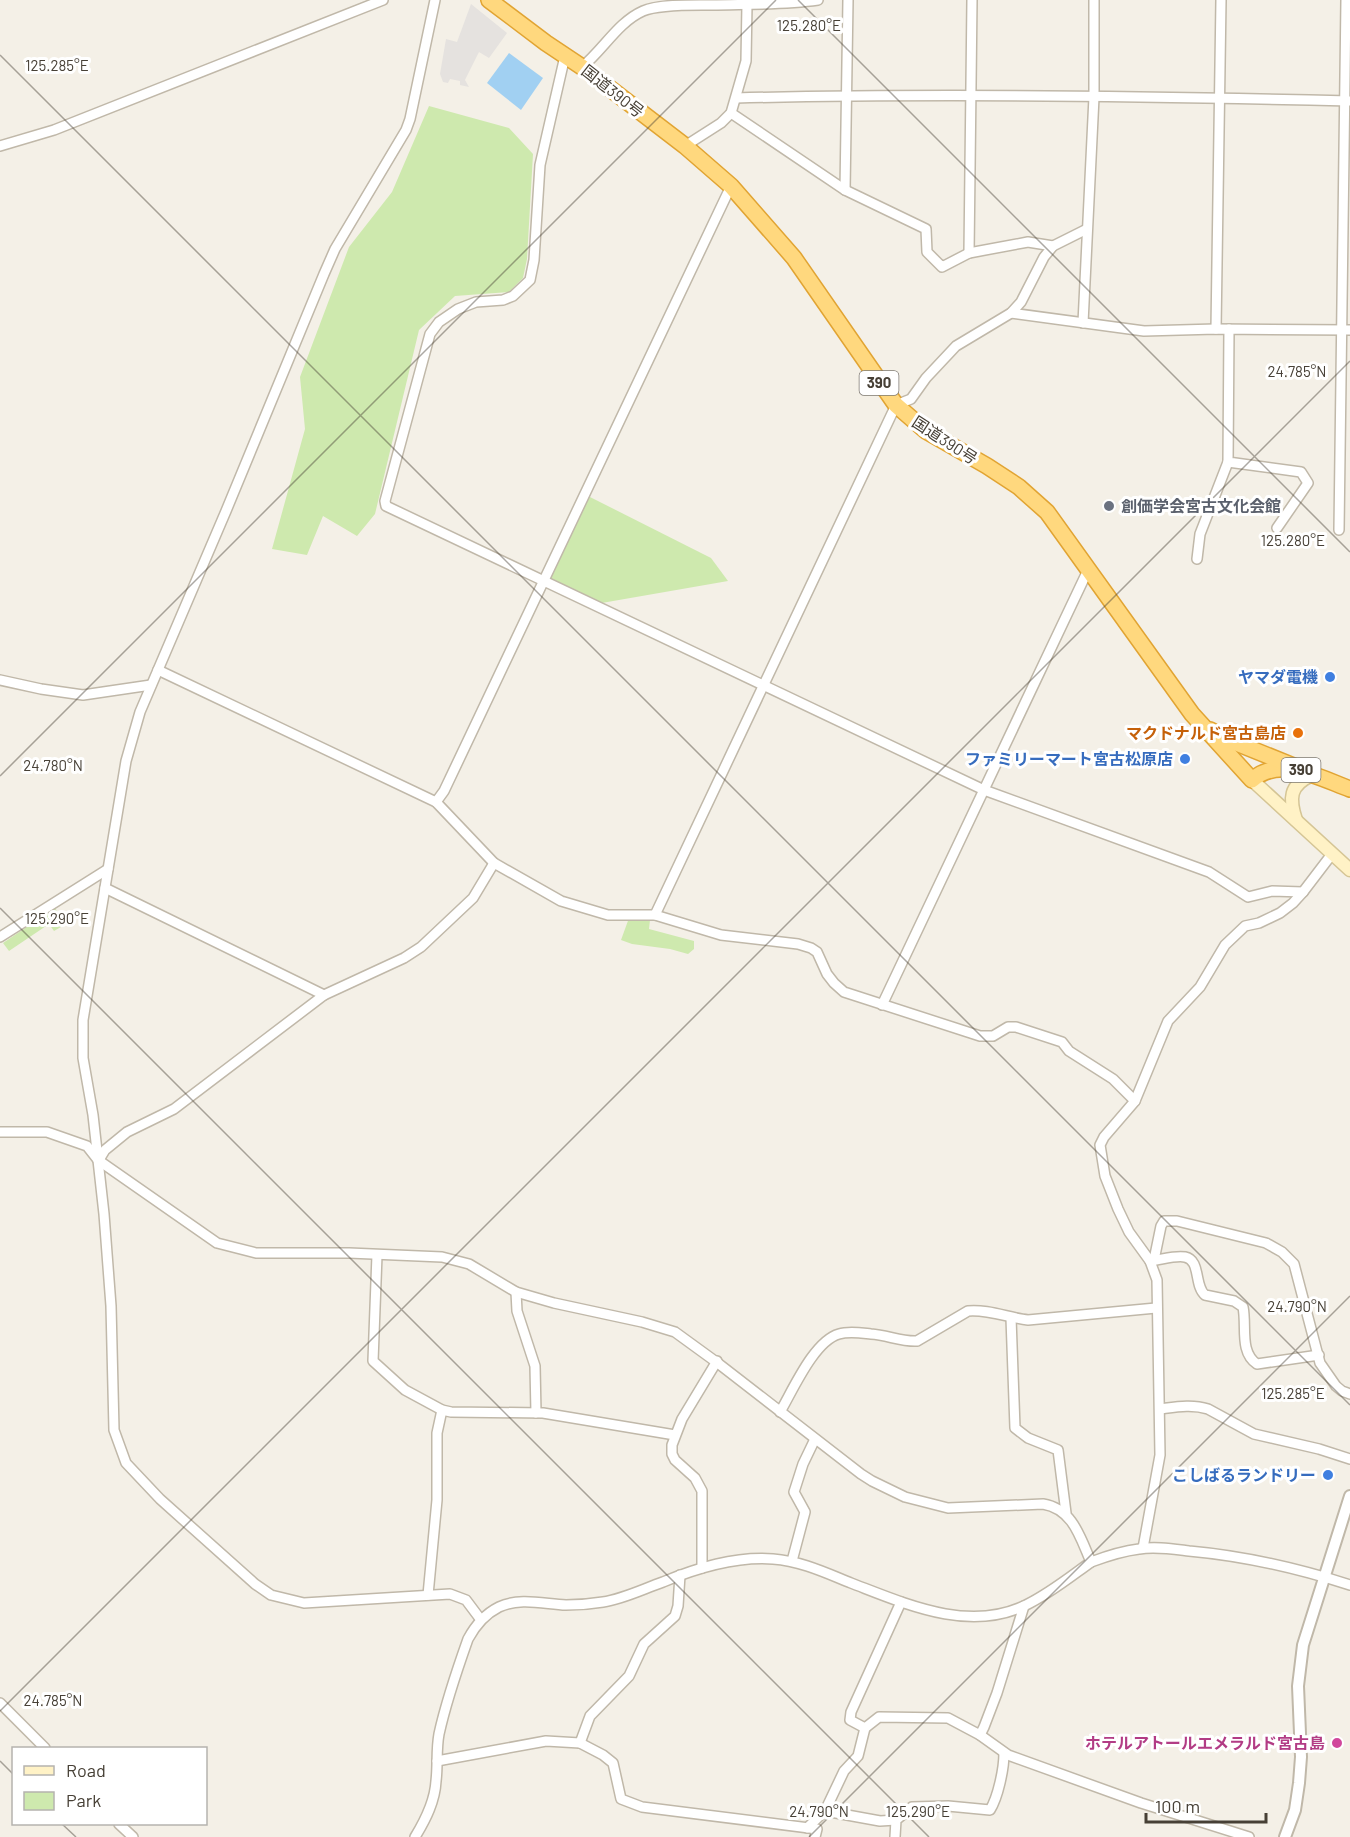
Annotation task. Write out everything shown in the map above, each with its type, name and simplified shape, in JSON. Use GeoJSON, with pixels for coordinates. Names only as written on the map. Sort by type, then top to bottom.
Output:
{"type":"FeatureCollection","features":[{"type":"Feature","properties":{"kind":"highway","name":"国道390号"},"geometry":{"type":"LineString","coordinates":[[489,0],[582,67],[685,146],[731,186],[794,258],[896,405],[926,431],[987,466],[1032,497],[1047,512],[1200,724],[1252,780]]}},
{"type":"Feature","properties":{"kind":"highway"},"geometry":{"type":"LineString","coordinates":[[1200,724],[1229,740],[1307,772]]}},
{"type":"Feature","properties":{"kind":"highway","name":"390"},"geometry":{"type":"LineString","coordinates":[[1252,780],[1260,773],[1273,770],[1307,772],[1350,789]]}},
{"type":"Feature","properties":{"kind":"main road"},"geometry":{"type":"LineString","coordinates":[[1296,822],[1292,806],[1293,791],[1307,772]]}},
{"type":"Feature","properties":{"kind":"main road"},"geometry":{"type":"LineString","coordinates":[[1252,780],[1350,870]]}},
{"type":"Feature","properties":{"kind":"street"},"geometry":{"type":"LineString","coordinates":[[0,146],[54,130],[383,0]]}},
{"type":"Feature","properties":{"kind":"street"},"geometry":{"type":"LineString","coordinates":[[435,0],[411,119],[335,249],[131,737],[83,1020],[82,1041],[98,1160],[111,1306],[114,1430],[126,1463],[160,1499],[255,1584],[271,1595],[304,1603],[428,1595],[458,1596],[466,1600],[481,1620]]}},
{"type":"Feature","properties":{"kind":"street"},"geometry":{"type":"LineString","coordinates":[[582,67],[598,54],[624,24],[645,5],[794,3],[818,0]]}},
{"type":"Feature","properties":{"kind":"street"},"geometry":{"type":"LineString","coordinates":[[845,190],[848,0]]}},
{"type":"Feature","properties":{"kind":"street"},"geometry":{"type":"LineString","coordinates":[[969,253],[972,0]]}},
{"type":"Feature","properties":{"kind":"street"},"geometry":{"type":"LineString","coordinates":[[1083,323],[1094,97],[1094,0]]}},
{"type":"Feature","properties":{"kind":"street"},"geometry":{"type":"LineString","coordinates":[[1216,329],[1221,0]]}},
{"type":"Feature","properties":{"kind":"street"},"geometry":{"type":"LineString","coordinates":[[1339,530],[1346,330],[1346,0]]}},
{"type":"Feature","properties":{"kind":"street"},"geometry":{"type":"LineString","coordinates":[[685,146],[721,123],[731,113],[746,61],[747,4]]}},
{"type":"Feature","properties":{"kind":"street"},"geometry":{"type":"LineString","coordinates":[[565,56],[540,165],[534,260],[530,280],[513,296],[503,300],[476,302],[458,309],[439,322],[430,334],[385,501],[386,506],[984,790],[1200,868],[1248,897],[1272,891],[1304,892]]}},
{"type":"Feature","properties":{"kind":"street"},"geometry":{"type":"LineString","coordinates":[[736,98],[846,95],[1347,101]]}},
{"type":"Feature","properties":{"kind":"street"},"geometry":{"type":"LineString","coordinates":[[731,113],[845,190],[926,229],[927,252],[942,267],[969,253],[1029,242],[1053,246]]}},
{"type":"Feature","properties":{"kind":"street"},"geometry":{"type":"LineString","coordinates":[[436,802],[444,791],[731,186]]}},
{"type":"Feature","properties":{"kind":"street"},"geometry":{"type":"LineString","coordinates":[[655,915],[896,405],[911,399],[926,378],[956,346],[1011,313],[1021,302],[1044,257],[1053,246],[1087,229]]}},
{"type":"Feature","properties":{"kind":"street"},"geometry":{"type":"LineString","coordinates":[[1011,313],[1144,331],[1346,330]]}},
{"type":"Feature","properties":{"kind":"street"},"geometry":{"type":"LineString","coordinates":[[1197,559],[1200,534],[1228,462],[1229,329]]}},
{"type":"Feature","properties":{"kind":"street"},"geometry":{"type":"LineString","coordinates":[[1228,462],[1301,472],[1308,483],[1277,528]]}},
{"type":"Feature","properties":{"kind":"street"},"geometry":{"type":"LineString","coordinates":[[1339,515],[1350,515]]}},
{"type":"Feature","properties":{"kind":"street"},"geometry":{"type":"LineString","coordinates":[[882,1005],[1089,568]]}},
{"type":"Feature","properties":{"kind":"street"},"geometry":{"type":"LineString","coordinates":[[158,670],[436,802],[494,864],[561,901],[608,915],[655,915],[721,935],[798,944],[812,948],[821,959],[827,974],[844,992],[980,1036],[993,1036],[1008,1027],[1016,1027],[1062,1042],[1069,1052],[1113,1080],[1135,1101]]}},
{"type":"Feature","properties":{"kind":"street"},"geometry":{"type":"LineString","coordinates":[[0,680],[83,695],[151,685]]}},
{"type":"Feature","properties":{"kind":"street"},"geometry":{"type":"LineString","coordinates":[[1143,1548],[1160,1455],[1157,1280],[1152,1261],[1129,1233],[1105,1176],[1100,1144],[1135,1101],[1163,1028],[1200,987],[1225,945],[1245,926],[1259,923],[1280,913],[1304,892],[1332,854]]}},
{"type":"Feature","properties":{"kind":"street"},"geometry":{"type":"LineString","coordinates":[[98,1160],[105,1150],[127,1132],[174,1108],[324,995],[404,958],[421,947],[473,898],[494,864]]}},
{"type":"Feature","properties":{"kind":"street"},"geometry":{"type":"LineString","coordinates":[[0,937],[108,869]]}},
{"type":"Feature","properties":{"kind":"street"},"geometry":{"type":"LineString","coordinates":[[105,888],[324,995]]}},
{"type":"Feature","properties":{"kind":"street"},"geometry":{"type":"LineString","coordinates":[[0,1132],[47,1132],[87,1146],[98,1160],[217,1242],[256,1253],[442,1257],[469,1264],[516,1292],[554,1303],[660,1326],[684,1337],[717,1361],[872,1481],[924,1503],[948,1508],[1052,1505],[1070,1518],[1091,1562]]}},
{"type":"Feature","properties":{"kind":"street"},"geometry":{"type":"LineString","coordinates":[[1152,1261],[1164,1221],[1177,1221],[1266,1243],[1282,1252],[1294,1264],[1320,1363],[1336,1386],[1350,1394]]}},
{"type":"Feature","properties":{"kind":"street"},"geometry":{"type":"LineString","coordinates":[[377,1255],[373,1361],[405,1390],[442,1410],[536,1413],[675,1435]]}},
{"type":"Feature","properties":{"kind":"street"},"geometry":{"type":"LineString","coordinates":[[1152,1261],[1184,1256],[1190,1258],[1195,1266],[1201,1292],[1243,1307],[1246,1348],[1251,1359],[1257,1364],[1319,1355]]}},
{"type":"Feature","properties":{"kind":"street"},"geometry":{"type":"LineString","coordinates":[[516,1292],[517,1311],[535,1366],[536,1413]]}},
{"type":"Feature","properties":{"kind":"street"},"geometry":{"type":"LineString","coordinates":[[780,1412],[815,1353],[830,1338],[839,1334],[856,1332],[917,1341],[968,1311],[976,1310],[1028,1320],[1156,1308]]}},
{"type":"Feature","properties":{"kind":"street"},"geometry":{"type":"LineString","coordinates":[[1011,1318],[1015,1428],[1028,1438],[1058,1450],[1066,1513]]}},
{"type":"Feature","properties":{"kind":"street"},"geometry":{"type":"LineString","coordinates":[[702,1568],[702,1491],[695,1478],[675,1460],[672,1445],[675,1435],[717,1361]]}},
{"type":"Feature","properties":{"kind":"street"},"geometry":{"type":"LineString","coordinates":[[1160,1408],[1193,1405],[1201,1407],[1254,1434],[1319,1449],[1350,1459]]}},
{"type":"Feature","properties":{"kind":"street"},"geometry":{"type":"LineString","coordinates":[[428,1595],[437,1500],[437,1433],[442,1410]]}},
{"type":"Feature","properties":{"kind":"street"},"geometry":{"type":"LineString","coordinates":[[792,1562],[805,1512],[794,1492],[803,1464],[815,1439]]}},
{"type":"Feature","properties":{"kind":"street"},"geometry":{"type":"LineString","coordinates":[[1286,1837],[1295,1810],[1299,1783],[1301,1756],[1298,1686],[1303,1645],[1350,1496]]}},
{"type":"Feature","properties":{"kind":"street"},"geometry":{"type":"LineString","coordinates":[[415,1837],[427,1818],[434,1795],[437,1749],[442,1723],[468,1640],[481,1620],[500,1606],[521,1602],[566,1605],[609,1601],[702,1568],[724,1562],[755,1559],[792,1562],[930,1612],[974,1616],[1001,1614],[1043,1596],[1091,1562],[1121,1551],[1143,1548],[1183,1550],[1253,1559],[1350,1585]]}},
{"type":"Feature","properties":{"kind":"street"},"geometry":{"type":"LineString","coordinates":[[580,1743],[590,1716],[629,1676],[644,1644],[675,1616],[680,1575]]}},
{"type":"Feature","properties":{"kind":"street"},"geometry":{"type":"LineString","coordinates":[[865,1728],[850,1720],[851,1712],[901,1602]]}},
{"type":"Feature","properties":{"kind":"street"},"geometry":{"type":"LineString","coordinates":[[980,1735],[997,1693],[1024,1606]]}},
{"type":"Feature","properties":{"kind":"street"},"geometry":{"type":"LineString","coordinates":[[0,1703],[43,1747]]}},
{"type":"Feature","properties":{"kind":"street"},"geometry":{"type":"LineString","coordinates":[[807,1828],[825,1811],[844,1771],[858,1756],[865,1728],[879,1717],[948,1718],[980,1735],[1004,1753],[1141,1803],[1249,1837]]}},
{"type":"Feature","properties":{"kind":"street"},"geometry":{"type":"LineString","coordinates":[[437,1761],[546,1741],[580,1743],[613,1763],[619,1794],[626,1802],[642,1807],[817,1829],[815,1837]]}},
{"type":"Feature","properties":{"kind":"street"},"geometry":{"type":"LineString","coordinates":[[825,1811],[880,1821],[896,1820],[912,1807],[948,1806],[990,1810],[994,1804],[1004,1766],[1004,1753]]}},
{"type":"Feature","properties":{"kind":"street"},"geometry":{"type":"LineString","coordinates":[[895,1837],[896,1820]]}},
{"type":"Feature","properties":{"kind":"street"},"geometry":{"type":"LineString","coordinates":[[120,1825],[133,1837]]}},
{"type":"Feature","properties":{"kind":"green space"},"geometry":{"type":"Polygon","coordinates":[[[429,106],[509,128],[533,154],[527,259],[523,278],[509,292],[455,296],[419,330],[375,514],[357,536],[323,516],[307,555],[272,549],[305,429],[300,377],[349,247],[392,192],[429,106]]]}},
{"type":"Feature","properties":{"kind":"green space"},"geometry":{"type":"Polygon","coordinates":[[[588,496],[711,558],[728,581],[596,604],[546,580],[588,496]]]}},
{"type":"Feature","properties":{"kind":"green space"},"geometry":{"type":"Polygon","coordinates":[[[55,908],[61,917],[56,920],[61,927],[54,931],[49,924],[9,951],[3,943],[55,908]]]}},
{"type":"Feature","properties":{"kind":"green space"},"geometry":{"type":"Polygon","coordinates":[[[629,918],[650,920],[649,929],[694,941],[694,949],[688,954],[621,940],[629,918]]]}},
{"type":"Feature","properties":{"kind":"shaded area"},"geometry":{"type":"Polygon","coordinates":[[[471,4],[507,33],[489,58],[479,52],[465,80],[469,87],[460,85],[460,81],[450,79],[448,83],[443,82],[440,74],[446,39],[457,42],[471,4]]]}},
{"type":"Feature","properties":{"kind":"water"},"geometry":{"type":"Polygon","coordinates":[[[509,53],[543,78],[521,110],[487,83],[509,53]]]}},
{"type":"Feature","properties":{"kind":"place","name":"創価学会宮古文化会館"},"geometry":{"type":"Point","coordinates":[1109,506]}},
{"type":"Feature","properties":{"kind":"place","name":"ヤマダ電機"},"geometry":{"type":"Point","coordinates":[1330,677]}},
{"type":"Feature","properties":{"kind":"place","name":"マクドナルド宮古島店"},"geometry":{"type":"Point","coordinates":[1298,733]}},
{"type":"Feature","properties":{"kind":"place","name":"ファミリーマート宮古松原店"},"geometry":{"type":"Point","coordinates":[1185,759]}},
{"type":"Feature","properties":{"kind":"place","name":"こしばるランドリー"},"geometry":{"type":"Point","coordinates":[1328,1475]}},
{"type":"Feature","properties":{"kind":"place","name":"ホテルアトールエメラルド宮古島"},"geometry":{"type":"Point","coordinates":[1337,1743]}}]}
